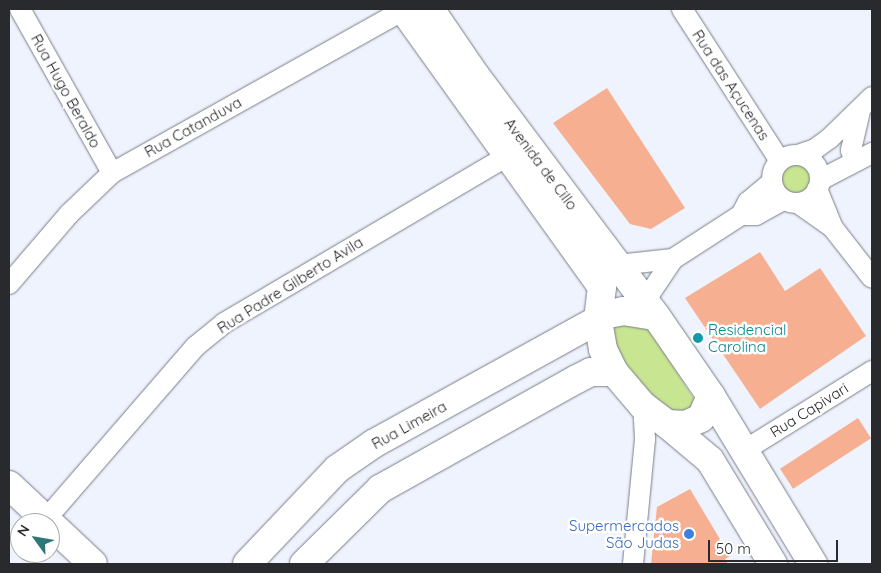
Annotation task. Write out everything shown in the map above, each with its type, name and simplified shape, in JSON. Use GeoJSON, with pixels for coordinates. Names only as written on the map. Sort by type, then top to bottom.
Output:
{"type":"FeatureCollection","features":[{"type":"Feature","properties":{"kind":"main road","name":"Avenida de Cillo"},"geometry":{"type":"LineString","coordinates":[[404,9],[506,156],[602,287],[598,320],[604,348],[614,372],[643,406],[710,460],[773,564]]}},
{"type":"Feature","properties":{"kind":"main road","name":"Avenida de Cillo"},"geometry":{"type":"LineString","coordinates":[[430,9],[524,143],[618,265],[711,396],[813,564]]}},
{"type":"Feature","properties":{"kind":"main road"},"geometry":{"type":"LineString","coordinates":[[598,320],[615,311],[650,309]]}},
{"type":"Feature","properties":{"kind":"main road","name":"Rua Limeira"},"geometry":{"type":"LineString","coordinates":[[247,564],[330,476],[373,444],[598,320]]}},
{"type":"Feature","properties":{"kind":"main road"},"geometry":{"type":"LineString","coordinates":[[304,564],[380,489],[577,379],[591,372],[614,372]]}},
{"type":"Feature","properties":{"kind":"main road"},"geometry":{"type":"LineString","coordinates":[[667,424],[686,426],[701,418],[711,396]]}},
{"type":"Feature","properties":{"kind":"main road"},"geometry":{"type":"LineString","coordinates":[[9,485],[39,513]]}},
{"type":"Feature","properties":{"kind":"main road"},"geometry":{"type":"LineString","coordinates":[[60,532],[93,564]]}},
{"type":"Feature","properties":{"kind":"street","name":"Rua Catanduva"},"geometry":{"type":"LineString","coordinates":[[9,284],[69,214],[112,174],[404,9]]}},
{"type":"Feature","properties":{"kind":"street","name":"Rua das Açucenas"},"geometry":{"type":"LineString","coordinates":[[682,9],[789,158]]}},
{"type":"Feature","properties":{"kind":"street","name":"Rua Hugo Beraldo"},"geometry":{"type":"LineString","coordinates":[[21,14],[112,174]]}},
{"type":"Feature","properties":{"kind":"street"},"geometry":{"type":"LineString","coordinates":[[618,265],[673,259],[741,215],[748,202],[772,182],[789,158],[816,149],[868,109]]}},
{"type":"Feature","properties":{"kind":"street"},"geometry":{"type":"LineString","coordinates":[[863,156],[851,150],[868,109]]}},
{"type":"Feature","properties":{"kind":"street","name":"Rua Padre Gilberto Avila"},"geometry":{"type":"LineString","coordinates":[[51,513],[196,346],[224,323],[506,156]]}},
{"type":"Feature","properties":{"kind":"street"},"geometry":{"type":"LineString","coordinates":[[741,215],[756,215],[791,202],[811,198],[818,185],[863,156]]}},
{"type":"Feature","properties":{"kind":"street"},"geometry":{"type":"LineString","coordinates":[[789,158],[811,161],[833,228],[872,278]]}},
{"type":"Feature","properties":{"kind":"street"},"geometry":{"type":"LineString","coordinates":[[772,182],[791,202],[833,228]]}},
{"type":"Feature","properties":{"kind":"street"},"geometry":{"type":"LineString","coordinates":[[650,309],[673,259]]}},
{"type":"Feature","properties":{"kind":"street","name":"Rua Capivari"},"geometry":{"type":"LineString","coordinates":[[745,450],[872,371]]}},
{"type":"Feature","properties":{"kind":"street"},"geometry":{"type":"LineString","coordinates":[[633,564],[645,439],[643,406]]}},
{"type":"Feature","properties":{"kind":"green space"},"geometry":{"type":"Polygon","coordinates":[[[795,162],[802,163],[807,167],[811,172],[811,186],[807,191],[802,195],[795,196],[788,195],[783,191],[779,186],[778,179],[779,172],[783,167],[788,163],[795,162]]]}},
{"type":"Feature","properties":{"kind":"green space"},"geometry":{"type":"Polygon","coordinates":[[[627,319],[648,327],[694,399],[692,409],[680,417],[632,381],[612,335],[615,327],[627,319]]]}},
{"type":"Feature","properties":{"kind":"building"},"geometry":{"type":"Polygon","coordinates":[[[607,88],[685,208],[651,229],[630,224],[553,123],[607,88]]]}},
{"type":"Feature","properties":{"kind":"building"},"geometry":{"type":"Polygon","coordinates":[[[760,252],[785,291],[820,268],[866,336],[760,409],[685,298],[760,252]]]}},
{"type":"Feature","properties":{"kind":"building"},"geometry":{"type":"Polygon","coordinates":[[[858,418],[871,438],[793,489],[780,469],[858,418]]]}},
{"type":"Feature","properties":{"kind":"building","name":"Supermercados São Judas"},"geometry":{"type":"Polygon","coordinates":[[[690,489],[730,556],[725,559],[728,564],[651,564],[657,507],[690,489]]]}},
{"type":"Feature","properties":{"kind":"place","name":"Residencial Carolina"},"geometry":{"type":"Point","coordinates":[698,338]}},
{"type":"Feature","properties":{"kind":"place","name":"Supermercados São Judas"},"geometry":{"type":"Point","coordinates":[689,534]}}]}
